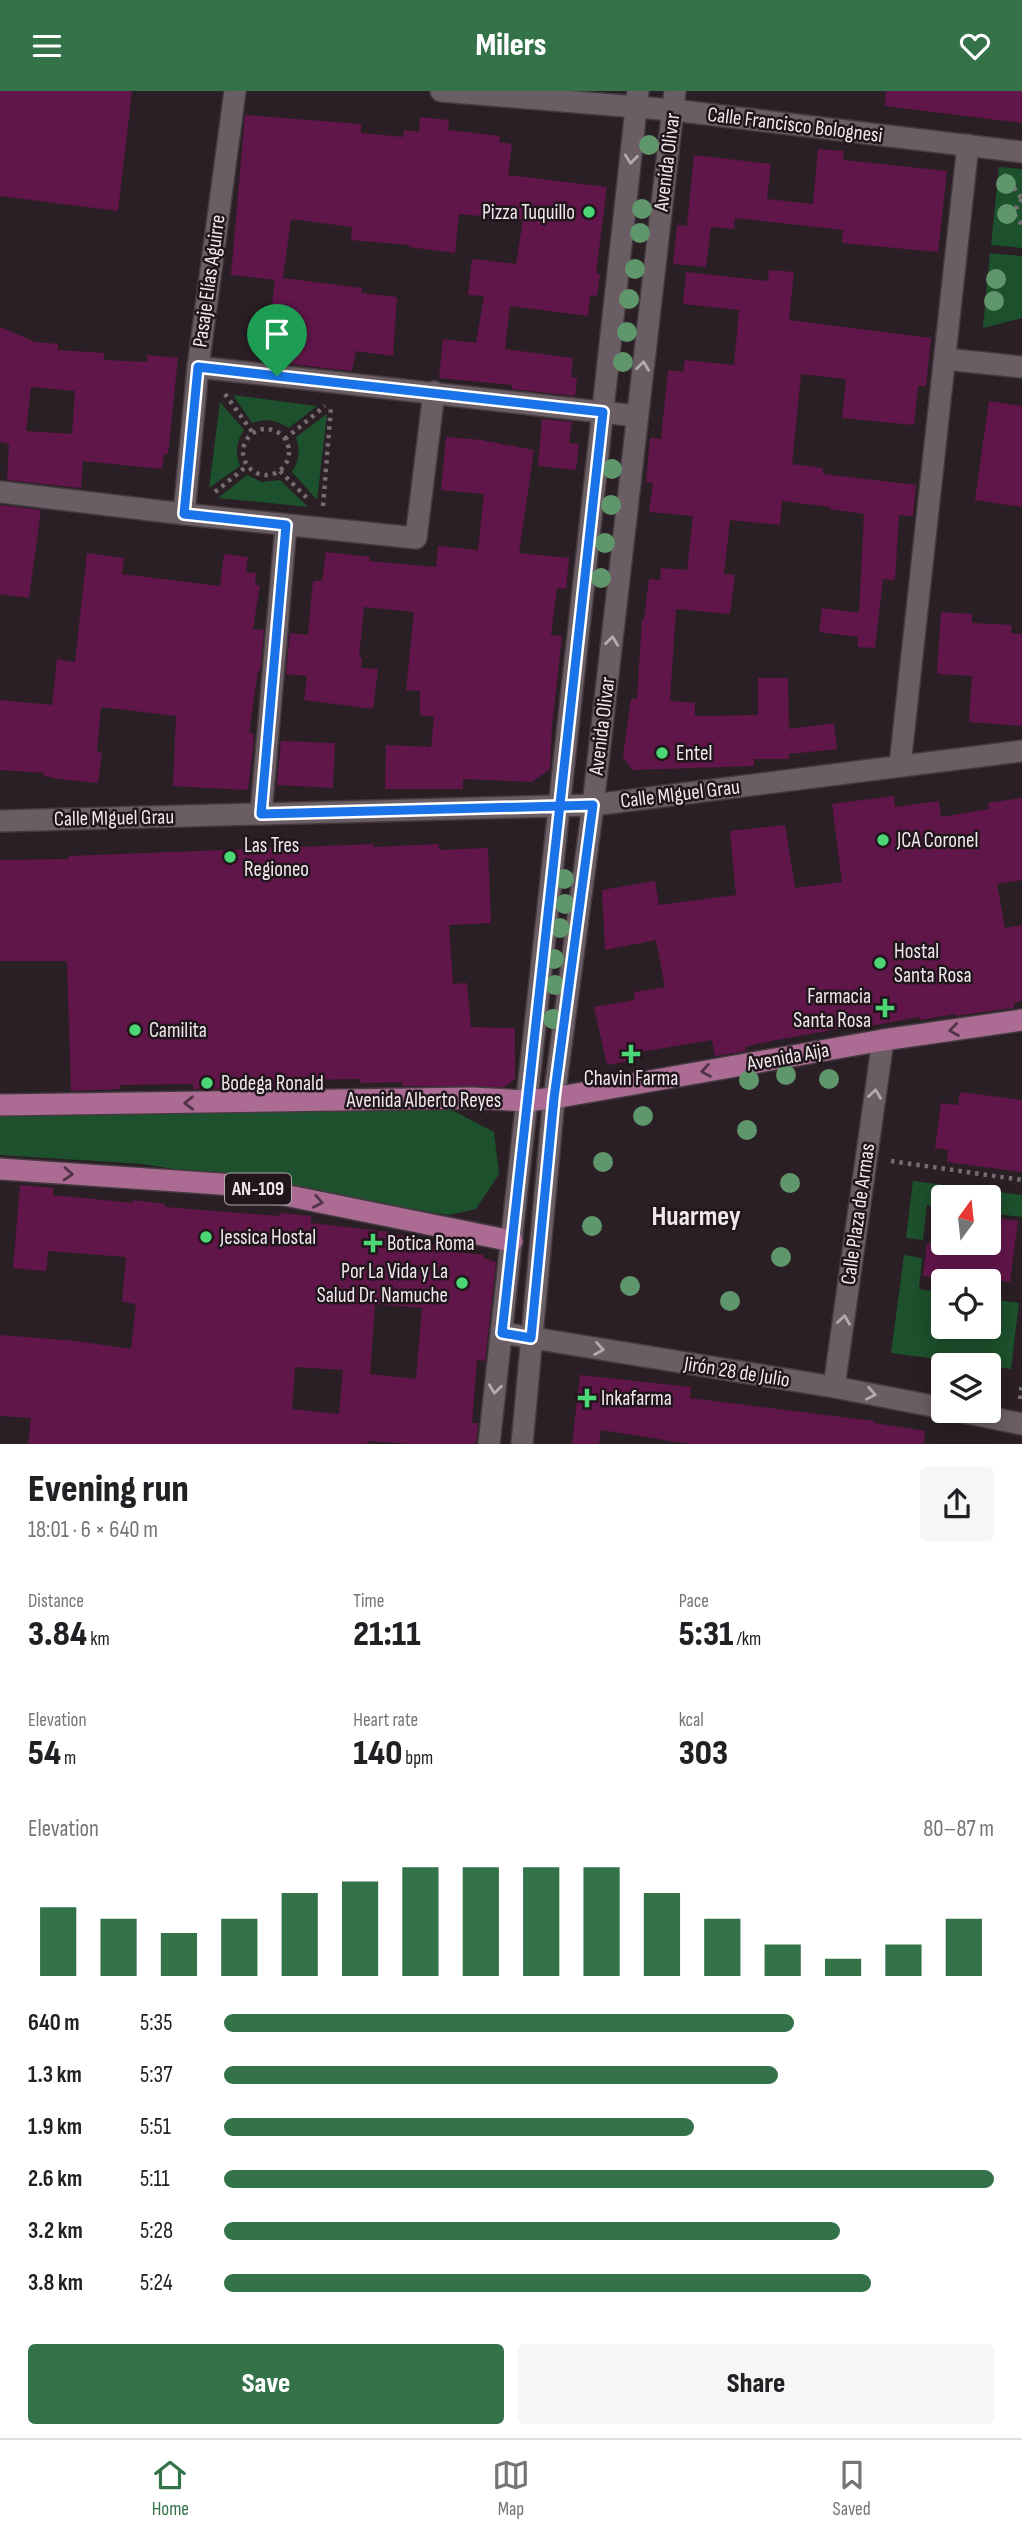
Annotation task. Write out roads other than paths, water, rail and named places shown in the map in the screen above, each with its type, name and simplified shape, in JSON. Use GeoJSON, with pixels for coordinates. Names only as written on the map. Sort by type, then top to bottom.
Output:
{"type":"FeatureCollection","features":[{"type":"Feature","properties":{"kind":"main road","name":"Avenida Aija"},"geometry":{"type":"LineString","coordinates":[[554,1098],[883,1040],[1022,1020]]}},
{"type":"Feature","properties":{"kind":"main road","name":"Avenida Alberto Reyes"},"geometry":{"type":"LineString","coordinates":[[0,1105],[473,1098],[526,1101],[554,1098]]}},
{"type":"Feature","properties":{"kind":"main road","name":"AN-109"},"geometry":{"type":"LineString","coordinates":[[0,1169],[235,1185],[512,1241]]}},
{"type":"Feature","properties":{"kind":"street","name":"Pasaje Elías Aguirre"},"geometry":{"type":"LineString","coordinates":[[184,514],[198,367],[235,91]]}},
{"type":"Feature","properties":{"kind":"street","name":"Calle Francisco Bolognesi"},"geometry":{"type":"LineString","coordinates":[[441,91],[674,100],[1022,152]]}},
{"type":"Feature","properties":{"kind":"street","name":"Avenida Olivar"},"geometry":{"type":"LineString","coordinates":[[489,1444],[637,99]]}},
{"type":"Feature","properties":{"kind":"street","name":"Avenida Olivar"},"geometry":{"type":"LineString","coordinates":[[522,1444],[554,1098],[593,805],[674,100]]}},
{"type":"Feature","properties":{"kind":"street"},"geometry":{"type":"LineString","coordinates":[[900,765],[968,145]]}},
{"type":"Feature","properties":{"kind":"street"},"geometry":{"type":"LineString","coordinates":[[945,359],[1022,367]]}},
{"type":"Feature","properties":{"kind":"street"},"geometry":{"type":"LineString","coordinates":[[198,367],[637,416]]}},
{"type":"Feature","properties":{"kind":"street"},"geometry":{"type":"LineString","coordinates":[[0,492],[416,538],[434,392]]}},
{"type":"Feature","properties":{"kind":"street"},"geometry":{"type":"LineString","coordinates":[[261,814],[286,525]]}},
{"type":"Feature","properties":{"kind":"street","name":"Calle MIguel Grau"},"geometry":{"type":"LineString","coordinates":[[0,821],[593,805],[1022,751]]}},
{"type":"Feature","properties":{"kind":"street","name":"Calle Plaza de Armas"},"geometry":{"type":"LineString","coordinates":[[834,1387],[883,1040]]}},
{"type":"Feature","properties":{"kind":"street","name":"Jirón 28 de Julio"},"geometry":{"type":"LineString","coordinates":[[502,1333],[834,1387],[931,1406]]}},
{"type":"Feature","properties":{"kind":"street"},"geometry":{"type":"LineString","coordinates":[[1001,1420],[1022,1424]]}},
{"type":"Feature","properties":{"kind":"place","name":"Pizza Tuquillo"},"geometry":{"type":"Point","coordinates":[589,212]}},
{"type":"Feature","properties":{"kind":"place","name":"Entel"},"geometry":{"type":"Point","coordinates":[662,753]}},
{"type":"Feature","properties":{"kind":"place","name":"JCA Coronel"},"geometry":{"type":"Point","coordinates":[883,840]}},
{"type":"Feature","properties":{"kind":"place","name":"Las Tres Regioneo"},"geometry":{"type":"Point","coordinates":[230,857]}},
{"type":"Feature","properties":{"kind":"place","name":"Hostal Santa Rosa"},"geometry":{"type":"Point","coordinates":[880,963]}},
{"type":"Feature","properties":{"kind":"place","name":"Farmacia Santa Rosa"},"geometry":{"type":"Point","coordinates":[885,1008]}},
{"type":"Feature","properties":{"kind":"place","name":"Camilita"},"geometry":{"type":"Point","coordinates":[135,1030]}},
{"type":"Feature","properties":{"kind":"place","name":"Chavin Farma"},"geometry":{"type":"Point","coordinates":[631,1054]}},
{"type":"Feature","properties":{"kind":"place","name":"Bodega Ronald"},"geometry":{"type":"Point","coordinates":[207,1083]}},
{"type":"Feature","properties":{"kind":"place","name":"Jessica Hostal"},"geometry":{"type":"Point","coordinates":[206,1237]}},
{"type":"Feature","properties":{"kind":"place","name":"Botica Roma"},"geometry":{"type":"Point","coordinates":[373,1243]}},
{"type":"Feature","properties":{"kind":"place","name":"Por La Vida y La Salud Dr. Namuche"},"geometry":{"type":"Point","coordinates":[462,1283]}},
{"type":"Feature","properties":{"kind":"place","name":"Inkafarma"},"geometry":{"type":"Point","coordinates":[587,1398]}},
{"type":"Feature","properties":{"kind":"district","name":"Huarmey"},"geometry":{"type":"Point","coordinates":[696,1216]}}]}
